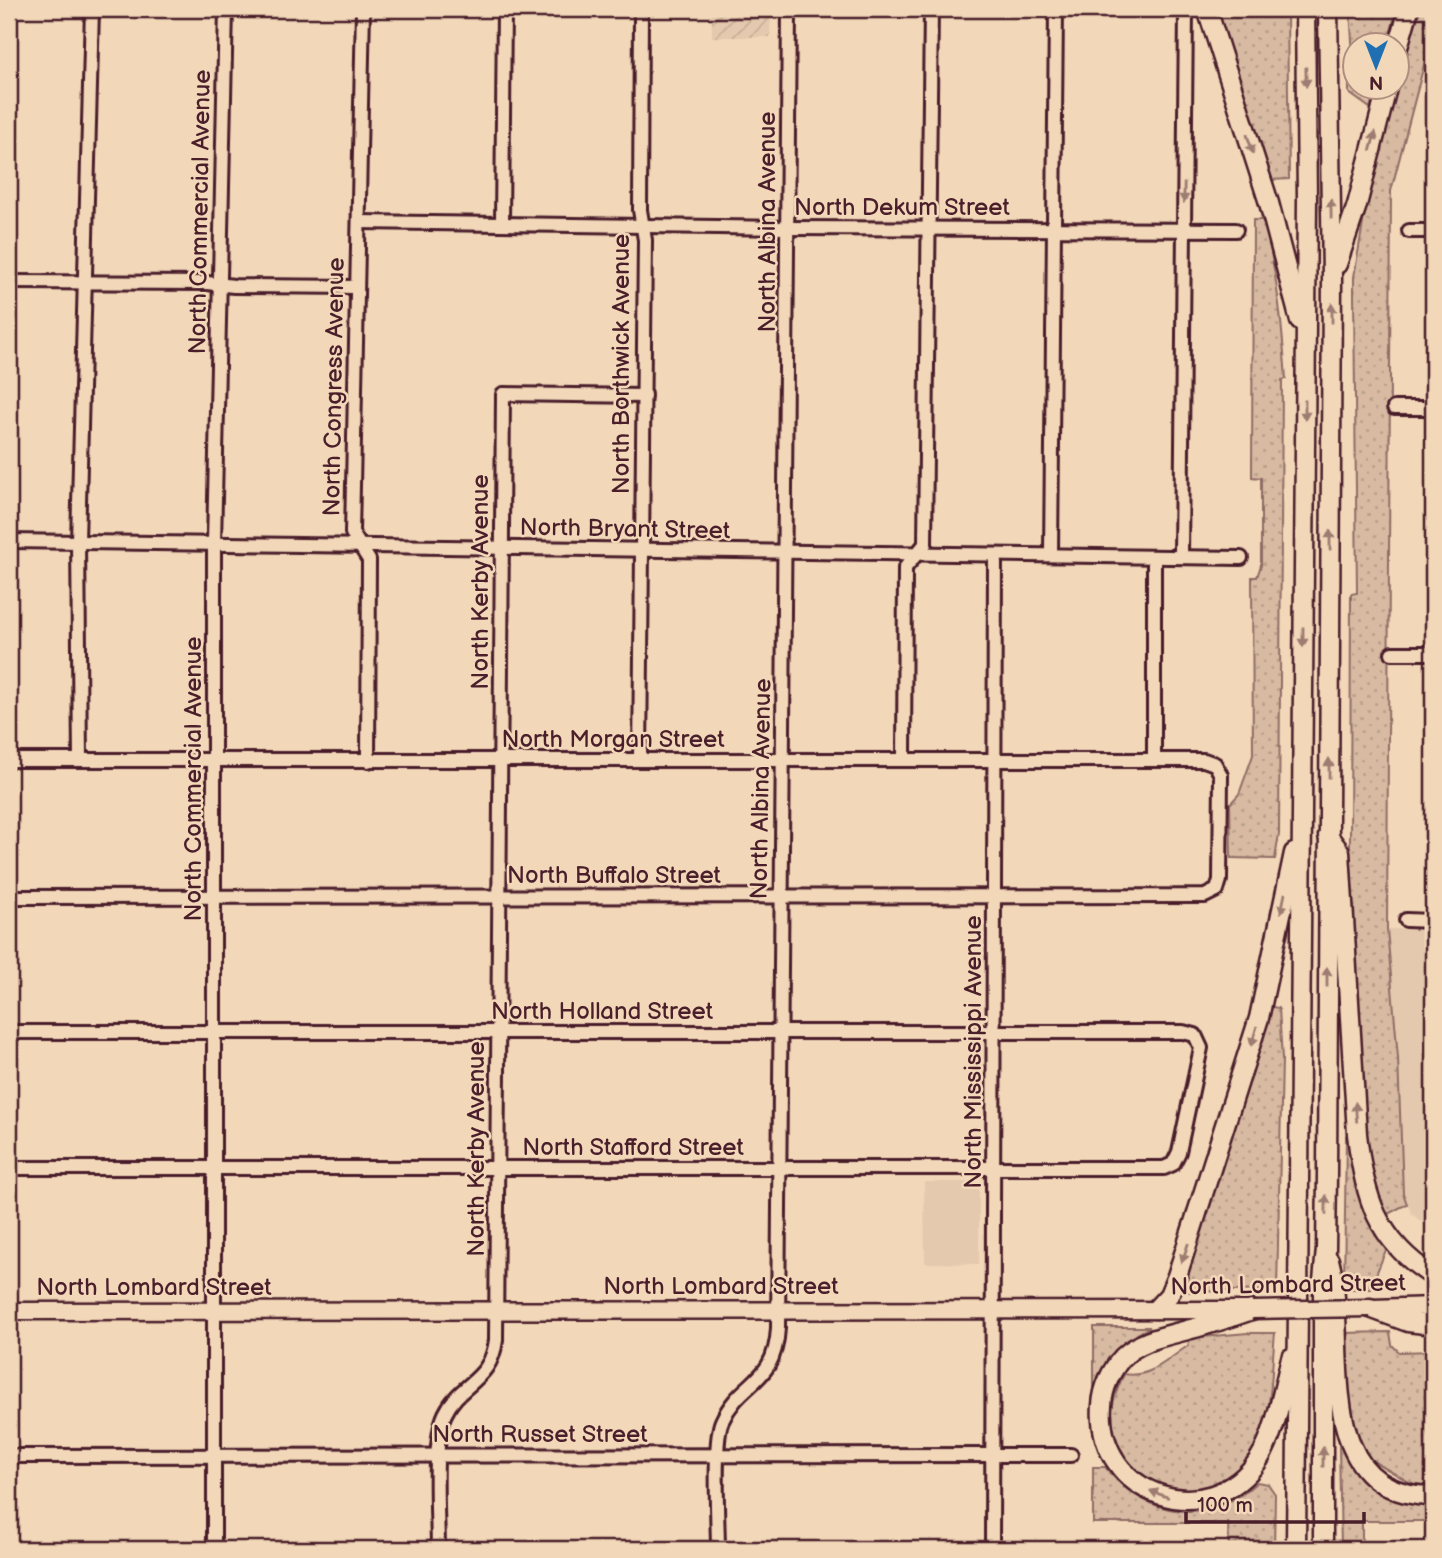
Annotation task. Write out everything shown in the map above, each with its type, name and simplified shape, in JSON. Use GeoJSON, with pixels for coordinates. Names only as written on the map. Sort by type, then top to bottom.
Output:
{"type":"FeatureCollection","features":[{"type":"Feature","properties":{"kind":"highway"},"geometry":{"type":"LineString","coordinates":[[1207,9],[1269,203],[1306,342]]}},
{"type":"Feature","properties":{"kind":"highway"},"geometry":{"type":"LineString","coordinates":[[1296,1549],[1306,342],[1305,9]]}},
{"type":"Feature","properties":{"kind":"highway"},"geometry":{"type":"LineString","coordinates":[[1323,1549],[1322,1281],[1326,1249],[1332,277],[1328,9]]}},
{"type":"Feature","properties":{"kind":"highway"},"geometry":{"type":"LineString","coordinates":[[1402,32],[1409,9]]}},
{"type":"Feature","properties":{"kind":"highway"},"geometry":{"type":"LineString","coordinates":[[1332,277],[1357,205],[1383,102]]}},
{"type":"Feature","properties":{"kind":"highway"},"geometry":{"type":"LineString","coordinates":[[1156,1309],[1169,1295],[1177,1276],[1252,1042],[1268,980],[1302,812]]}},
{"type":"Feature","properties":{"kind":"highway"},"geometry":{"type":"LineString","coordinates":[[1328,836],[1340,852],[1357,1135],[1364,1181],[1371,1205],[1386,1234],[1408,1259],[1433,1276]]}},
{"type":"Feature","properties":{"kind":"highway"},"geometry":{"type":"LineString","coordinates":[[1326,1249],[1335,1281],[1336,1372],[1348,1437],[1362,1462],[1381,1480],[1405,1492],[1433,1496]]}},
{"type":"Feature","properties":{"kind":"highway"},"geometry":{"type":"LineString","coordinates":[[1370,1308],[1408,1322],[1433,1325]]}},
{"type":"Feature","properties":{"kind":"highway"},"geometry":{"type":"LineString","coordinates":[[1252,1310],[1147,1341],[1122,1358],[1112,1372],[1102,1399],[1105,1439],[1116,1462],[1136,1483],[1168,1498],[1198,1499],[1228,1488],[1242,1478],[1259,1459],[1270,1434],[1298,1331]]}},
{"type":"Feature","properties":{"kind":"main road","name":"North Lombard Street"},"geometry":{"type":"LineString","coordinates":[[9,1311],[1252,1310],[1433,1306]]}},
{"type":"Feature","properties":{"kind":"street"},"geometry":{"type":"LineString","coordinates":[[80,760],[78,541],[92,9]]}},
{"type":"Feature","properties":{"kind":"street","name":"North Commercial Avenue"},"geometry":{"type":"LineString","coordinates":[[214,1549],[214,543],[226,9]]}},
{"type":"Feature","properties":{"kind":"street","name":"North Congress Avenue"},"geometry":{"type":"LineString","coordinates":[[363,9],[352,533],[369,560],[368,761]]}},
{"type":"Feature","properties":{"kind":"street"},"geometry":{"type":"LineString","coordinates":[[502,223],[504,9]]}},
{"type":"Feature","properties":{"kind":"street","name":"North Borthwick Avenue"},"geometry":{"type":"LineString","coordinates":[[640,760],[645,240],[640,210],[641,9]]}},
{"type":"Feature","properties":{"kind":"street","name":"North Albina Avenue"},"geometry":{"type":"LineString","coordinates":[[718,1549],[719,1427],[735,1399],[760,1377],[773,1358],[778,1336],[789,9]]}},
{"type":"Feature","properties":{"kind":"street"},"geometry":{"type":"LineString","coordinates":[[904,760],[905,568],[925,544],[931,9]]}},
{"type":"Feature","properties":{"kind":"street"},"geometry":{"type":"LineString","coordinates":[[1051,554],[1056,9]]}},
{"type":"Feature","properties":{"kind":"street"},"geometry":{"type":"LineString","coordinates":[[1181,557],[1186,9]]}},
{"type":"Feature","properties":{"kind":"street","name":"North Dekum Street"},"geometry":{"type":"LineString","coordinates":[[359,222],[1236,230]]}},
{"type":"Feature","properties":{"kind":"street"},"geometry":{"type":"LineString","coordinates":[[1409,231],[1433,231]]}},
{"type":"Feature","properties":{"kind":"street"},"geometry":{"type":"LineString","coordinates":[[9,282],[357,287]]}},
{"type":"Feature","properties":{"kind":"street","name":"North Kerby Avenue"},"geometry":{"type":"LineString","coordinates":[[438,1549],[439,1435],[445,1413],[490,1363],[496,1340],[503,394],[643,396]]}},
{"type":"Feature","properties":{"kind":"street"},"geometry":{"type":"LineString","coordinates":[[1394,408],[1433,408]]}},
{"type":"Feature","properties":{"kind":"street","name":"North Bryant Street"},"geometry":{"type":"LineString","coordinates":[[9,541],[1241,558]]}},
{"type":"Feature","properties":{"kind":"street","name":"North Mississippi Avenue"},"geometry":{"type":"LineString","coordinates":[[992,1549],[995,555]]}},
{"type":"Feature","properties":{"kind":"street"},"geometry":{"type":"LineString","coordinates":[[1154,557],[1154,760]]}},
{"type":"Feature","properties":{"kind":"street"},"geometry":{"type":"LineString","coordinates":[[1392,653],[1433,653]]}},
{"type":"Feature","properties":{"kind":"street","name":"North Morgan Street"},"geometry":{"type":"LineString","coordinates":[[9,760],[1205,760],[1216,764],[1221,775],[1220,880],[1217,890]]}},
{"type":"Feature","properties":{"kind":"street","name":"North Buffalo Street"},"geometry":{"type":"LineString","coordinates":[[9,897],[1205,896],[1217,890]]}},
{"type":"Feature","properties":{"kind":"street"},"geometry":{"type":"LineString","coordinates":[[1406,920],[1433,921]]}},
{"type":"Feature","properties":{"kind":"street","name":"North Holland Street"},"geometry":{"type":"LineString","coordinates":[[9,1032],[1183,1032],[1195,1035],[1201,1048],[1179,1153],[1173,1164]]}},
{"type":"Feature","properties":{"kind":"street","name":"North Stafford Street"},"geometry":{"type":"LineString","coordinates":[[9,1168],[1164,1168],[1173,1164]]}},
{"type":"Feature","properties":{"kind":"street","name":"North Russet Street"},"geometry":{"type":"LineString","coordinates":[[9,1456],[1070,1455]]}},
{"type":"Feature","properties":{"kind":"shaded area"},"geometry":{"type":"Polygon","coordinates":[[[712,9],[771,9],[770,37],[712,37],[712,9]]]}},
{"type":"Feature","properties":{"kind":"shaded area"},"geometry":{"type":"Polygon","coordinates":[[[1215,9],[1287,9],[1289,179],[1271,180],[1215,9]]]}},
{"type":"Feature","properties":{"kind":"shaded area"},"geometry":{"type":"Polygon","coordinates":[[[1350,9],[1397,9],[1391,32],[1351,32],[1350,9]]]}},
{"type":"Feature","properties":{"kind":"shaded area"},"geometry":{"type":"Polygon","coordinates":[[[1417,9],[1433,9],[1433,38],[1391,191],[1387,929],[1398,1058],[1403,1193],[1407,1204],[1384,1216],[1372,1184],[1366,1142],[1350,848],[1351,594],[1357,593],[1354,277],[1367,199],[1393,102],[1410,102],[1410,36],[1417,9]]]}},
{"type":"Feature","properties":{"kind":"shaded area"},"geometry":{"type":"Polygon","coordinates":[[[1253,220],[1264,220],[1269,240],[1286,379],[1282,380],[1279,834],[1275,859],[1231,858],[1230,804],[1239,794],[1253,755],[1252,577],[1257,577],[1261,565],[1261,478],[1252,477],[1253,220]]]}},
{"type":"Feature","properties":{"kind":"shaded area"},"geometry":{"type":"Polygon","coordinates":[[[1387,929],[1433,929],[1433,1227],[1425,1225],[1412,1214],[1403,1193],[1398,1058],[1387,929]]]}},
{"type":"Feature","properties":{"kind":"shaded area"},"geometry":{"type":"Polygon","coordinates":[[[1272,1007],[1279,1008],[1282,1059],[1277,1290],[1181,1292],[1272,1007]]]}},
{"type":"Feature","properties":{"kind":"shaded area"},"geometry":{"type":"Polygon","coordinates":[[[1346,1136],[1350,1136],[1359,1196],[1377,1237],[1386,1250],[1370,1289],[1344,1289],[1346,1136]]]}},
{"type":"Feature","properties":{"kind":"shaded area"},"geometry":{"type":"Polygon","coordinates":[[[924,1182],[979,1182],[979,1264],[925,1263],[924,1182]]]}},
{"type":"Feature","properties":{"kind":"shaded area"},"geometry":{"type":"Polygon","coordinates":[[[1094,1327],[1150,1327],[1131,1338],[1116,1352],[1094,1388],[1094,1327]]]}},
{"type":"Feature","properties":{"kind":"shaded area"},"geometry":{"type":"Polygon","coordinates":[[[1390,1332],[1392,1345],[1399,1352],[1433,1351],[1433,1487],[1418,1487],[1369,1458],[1358,1438],[1350,1413],[1343,1333],[1390,1332]]]}},
{"type":"Feature","properties":{"kind":"shaded area"},"geometry":{"type":"Polygon","coordinates":[[[1275,1333],[1266,1422],[1250,1458],[1226,1479],[1208,1487],[1190,1490],[1172,1488],[1139,1473],[1126,1460],[1117,1444],[1112,1425],[1114,1399],[1124,1374],[1151,1371],[1188,1346],[1190,1338],[1275,1333]]]}},
{"type":"Feature","properties":{"kind":"shaded area"},"geometry":{"type":"Polygon","coordinates":[[[1339,1444],[1357,1470],[1378,1490],[1403,1502],[1433,1506],[1433,1521],[1362,1521],[1362,1549],[1341,1549],[1339,1444]]]}},
{"type":"Feature","properties":{"kind":"shaded area"},"geometry":{"type":"Polygon","coordinates":[[[1093,1467],[1105,1467],[1121,1484],[1139,1497],[1158,1506],[1178,1510],[1219,1506],[1257,1482],[1268,1484],[1275,1494],[1274,1549],[1229,1549],[1228,1523],[1093,1523],[1093,1467]]]}}]}
